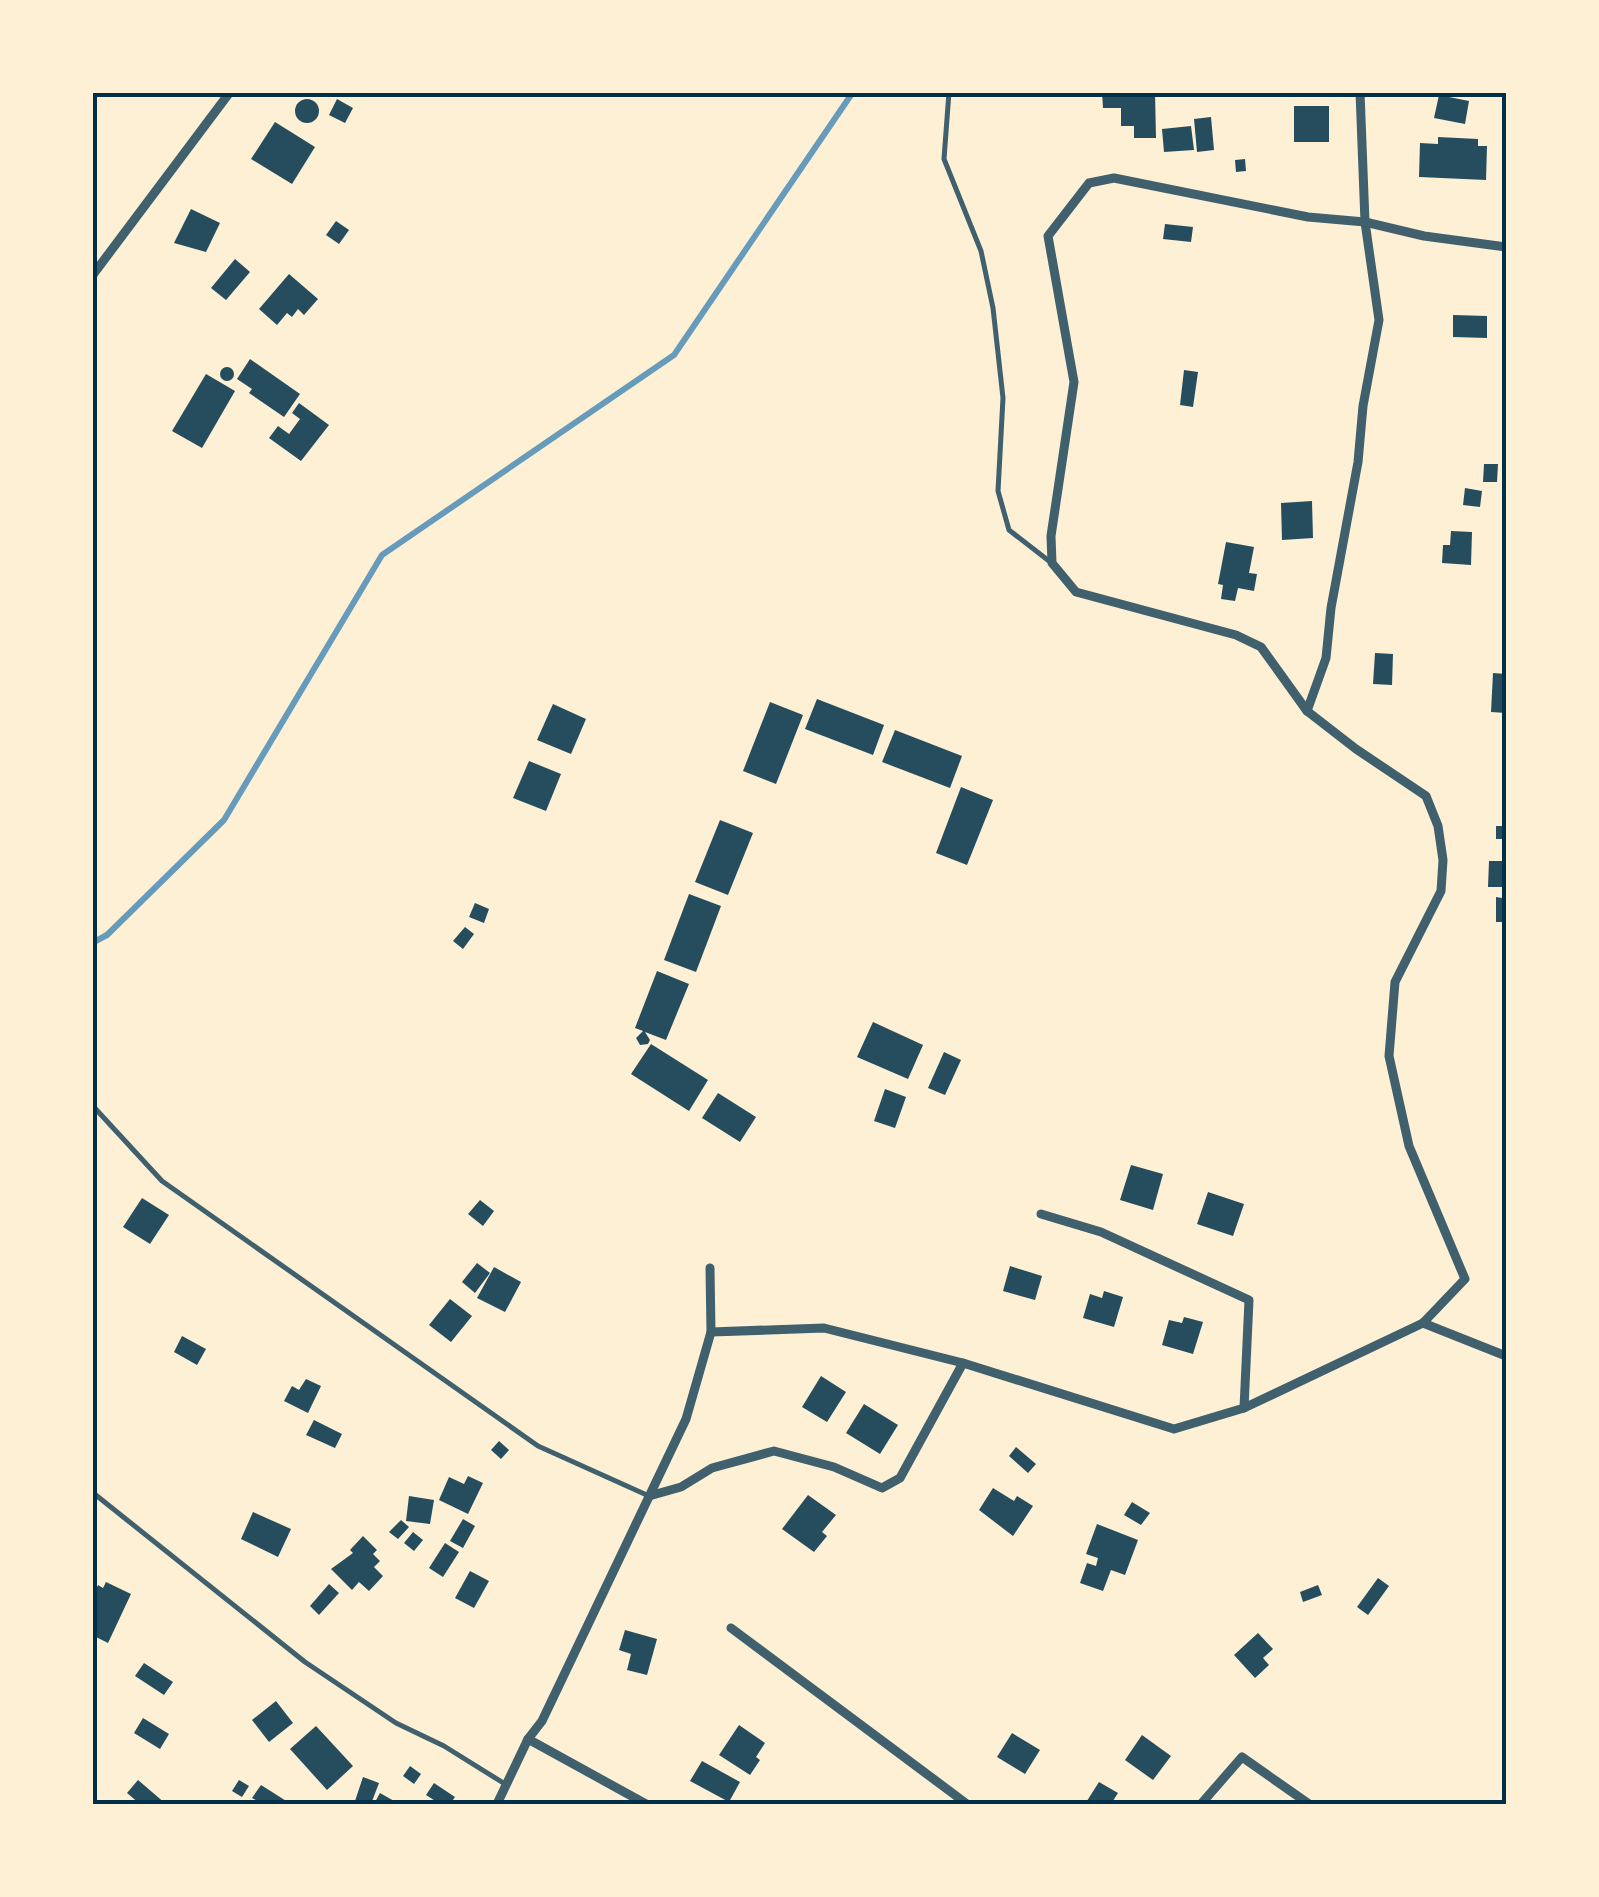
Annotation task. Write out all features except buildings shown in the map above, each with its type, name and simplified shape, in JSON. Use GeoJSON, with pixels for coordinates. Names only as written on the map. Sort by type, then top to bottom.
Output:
{"type":"FeatureCollection","features":[{"type":"Feature","properties":{"kind":"street"},"geometry":{"type":"LineString","coordinates":[[92,276],[230,92]]}},
{"type":"Feature","properties":{"kind":"street"},"geometry":{"type":"LineString","coordinates":[[1307,710],[1326,658],[1379,320],[1365,222],[1360,92]]}},
{"type":"Feature","properties":{"kind":"street"},"geometry":{"type":"LineString","coordinates":[[711,1332],[824,1328],[963,1363],[1174,1429],[1244,1408],[1423,1323],[1464,1279],[1409,1146],[1389,1056],[1394,982],[1441,890],[1443,860],[1438,826],[1426,796],[1356,750],[1307,710],[1261,647],[1236,635],[1076,592],[1052,563],[1050,536],[1074,382],[1048,236],[1089,183],[1114,178],[1308,217],[1365,222],[1424,236],[1506,247]]}},
{"type":"Feature","properties":{"kind":"street"},"geometry":{"type":"LineString","coordinates":[[1041,1214],[1102,1232],[1250,1300],[1244,1408]]}},
{"type":"Feature","properties":{"kind":"street"},"geometry":{"type":"LineString","coordinates":[[498,1804],[528,1740],[542,1721],[686,1418],[711,1332],[710,1268]]}},
{"type":"Feature","properties":{"kind":"street"},"geometry":{"type":"LineString","coordinates":[[1423,1323],[1506,1356]]}},
{"type":"Feature","properties":{"kind":"street"},"geometry":{"type":"LineString","coordinates":[[649,1496],[681,1487],[712,1468],[774,1451],[834,1467],[882,1488],[900,1478],[963,1363]]}},
{"type":"Feature","properties":{"kind":"street"},"geometry":{"type":"LineString","coordinates":[[732,1628],[968,1804]]}},
{"type":"Feature","properties":{"kind":"street"},"geometry":{"type":"LineString","coordinates":[[528,1740],[646,1804]]}},
{"type":"Feature","properties":{"kind":"street"},"geometry":{"type":"LineString","coordinates":[[1201,1804],[1242,1758],[1310,1804]]}},
{"type":"Feature","properties":{"kind":"lane"},"geometry":{"type":"LineString","coordinates":[[948,92],[944,159],[980,251],[993,308],[1002,398],[998,491],[1009,530],[1052,563]]}},
{"type":"Feature","properties":{"kind":"lane"},"geometry":{"type":"LineString","coordinates":[[92,1105],[162,1181],[489,1412],[538,1446],[649,1496]]}},
{"type":"Feature","properties":{"kind":"lane"},"geometry":{"type":"LineString","coordinates":[[92,1492],[305,1662],[396,1723],[444,1746],[508,1786]]}},
{"type":"Feature","properties":{"kind":"waterway"},"geometry":{"type":"LineString","coordinates":[[92,943],[107,935],[224,820],[382,555],[674,355],[853,92]]}}]}
